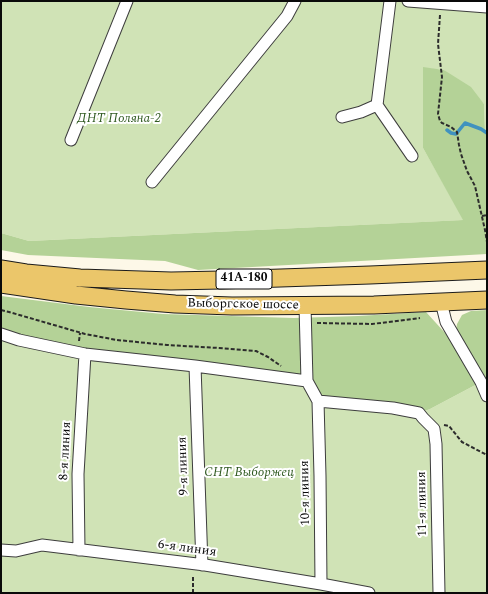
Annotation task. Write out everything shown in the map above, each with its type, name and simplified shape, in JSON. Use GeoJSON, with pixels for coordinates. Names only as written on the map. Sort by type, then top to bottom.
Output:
{"type":"FeatureCollection","features":[{"type":"Feature","properties":{"kind":"main road","name":"Выборгское шоссе"},"geometry":{"type":"LineString","coordinates":[[1,269],[80,278],[171,281],[363,276],[487,270]]}},
{"type":"Feature","properties":{"kind":"main road","name":"Выборгское шоссе"},"geometry":{"type":"LineString","coordinates":[[1,284],[76,295],[161,303],[232,306],[305,315],[374,305],[487,300]]}},
{"type":"Feature","properties":{"kind":"street"},"geometry":{"type":"LineString","coordinates":[[71,140],[127,1]]}},
{"type":"Feature","properties":{"kind":"street"},"geometry":{"type":"LineString","coordinates":[[152,182],[287,16],[295,1]]}},
{"type":"Feature","properties":{"kind":"street"},"geometry":{"type":"LineString","coordinates":[[390,1],[377,105],[412,156]]}},
{"type":"Feature","properties":{"kind":"street"},"geometry":{"type":"LineString","coordinates":[[408,1],[487,7]]}},
{"type":"Feature","properties":{"kind":"street"},"geometry":{"type":"LineString","coordinates":[[342,117],[361,112],[377,105]]}},
{"type":"Feature","properties":{"kind":"street"},"geometry":{"type":"LineString","coordinates":[[441,302],[446,322],[481,382],[487,396]]}},
{"type":"Feature","properties":{"kind":"street"},"geometry":{"type":"LineString","coordinates":[[305,315],[302,380],[318,401],[393,408],[420,413],[434,429]]}},
{"type":"Feature","properties":{"kind":"street"},"geometry":{"type":"LineString","coordinates":[[1,334],[19,340],[85,354],[302,380]]}},
{"type":"Feature","properties":{"kind":"street","name":"8-я линия"},"geometry":{"type":"LineString","coordinates":[[79,550],[78,474],[85,354]]}},
{"type":"Feature","properties":{"kind":"street","name":"9-я линия"},"geometry":{"type":"LineString","coordinates":[[195,366],[198,564]]}},
{"type":"Feature","properties":{"kind":"street","name":"10-я линия"},"geometry":{"type":"LineString","coordinates":[[318,401],[321,584]]}},
{"type":"Feature","properties":{"kind":"street","name":"11-я линия"},"geometry":{"type":"LineString","coordinates":[[434,429],[436,444],[439,593]]}},
{"type":"Feature","properties":{"kind":"street","name":"6-я линия"},"geometry":{"type":"LineString","coordinates":[[1,550],[16,551],[42,545],[198,564],[321,584],[344,591],[369,593]]}},
{"type":"Feature","properties":{"kind":"path"},"geometry":{"type":"LineString","coordinates":[[441,4],[438,44],[442,77],[438,114],[442,123],[451,127],[457,132],[459,145],[467,170],[475,186],[487,242]]}},
{"type":"Feature","properties":{"kind":"path"},"geometry":{"type":"LineString","coordinates":[[482,216],[487,216]]}},
{"type":"Feature","properties":{"kind":"path"},"geometry":{"type":"LineString","coordinates":[[1,310],[85,334],[117,340],[167,346],[256,351],[280,364],[302,380]]}},
{"type":"Feature","properties":{"kind":"path"},"geometry":{"type":"LineString","coordinates":[[305,315],[372,324],[422,318]]}},
{"type":"Feature","properties":{"kind":"path"},"geometry":{"type":"LineString","coordinates":[[434,429],[444,424],[449,426],[462,442],[487,455]]}},
{"type":"Feature","properties":{"kind":"path"},"geometry":{"type":"LineString","coordinates":[[194,593],[198,564]]}},
{"type":"Feature","properties":{"kind":"green space","name":"ДНТ Поляна-2"},"geometry":{"type":"Polygon","coordinates":[[[1,1],[487,1],[487,132],[485,131],[484,104],[444,70],[423,68],[423,148],[464,220],[29,241],[1,233],[1,1]]]}},
{"type":"Feature","properties":{"kind":"green space"},"geometry":{"type":"Polygon","coordinates":[[[423,67],[444,70],[471,87],[484,104],[485,131],[487,132],[487,254],[198,270],[165,261],[28,255],[1,250],[1,233],[29,241],[463,220],[423,148],[423,67]]]}},
{"type":"Feature","properties":{"kind":"green space"},"geometry":{"type":"Polygon","coordinates":[[[1,296],[89,307],[163,314],[294,318],[426,312],[446,334],[456,331],[457,324],[462,315],[471,311],[487,310],[487,377],[481,382],[430,409],[419,413],[323,402],[309,384],[144,360],[1,334],[1,296]]]}},
{"type":"Feature","properties":{"kind":"green space","name":"СНТ Выборжец"},"geometry":{"type":"Polygon","coordinates":[[[1,334],[259,375],[419,413],[430,409],[481,382],[487,377],[487,593],[1,593],[1,334]]]}},
{"type":"Feature","properties":{"kind":"waterway"},"geometry":{"type":"LineString","coordinates":[[447,130],[456,134],[465,123],[487,133]]}}]}
